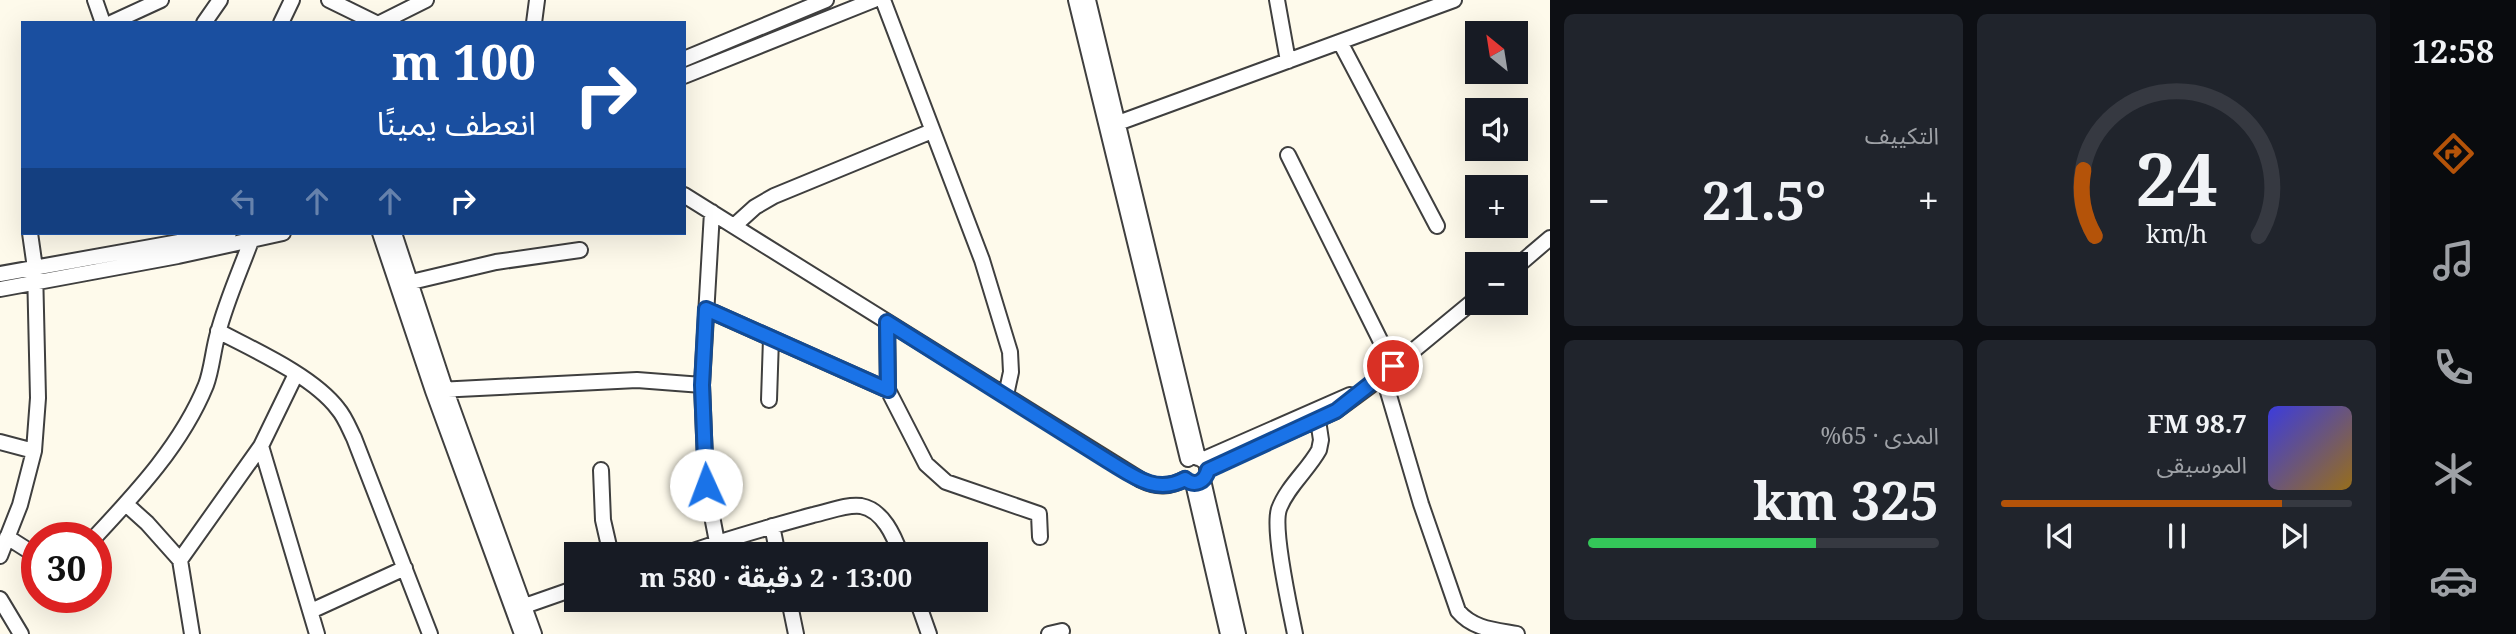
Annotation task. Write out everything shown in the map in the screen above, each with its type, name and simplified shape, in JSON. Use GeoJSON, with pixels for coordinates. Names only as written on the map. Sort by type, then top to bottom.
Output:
{"type":"FeatureCollection","features":[{"type":"Feature","properties":{"kind":"street"},"geometry":{"type":"LineString","coordinates":[[95,0],[102,21]]}},
{"type":"Feature","properties":{"kind":"street"},"geometry":{"type":"LineString","coordinates":[[115,21],[161,0]]}},
{"type":"Feature","properties":{"kind":"street"},"geometry":{"type":"LineString","coordinates":[[205,21],[220,0]]}},
{"type":"Feature","properties":{"kind":"street"},"geometry":{"type":"LineString","coordinates":[[282,21],[292,0]]}},
{"type":"Feature","properties":{"kind":"street"},"geometry":{"type":"LineString","coordinates":[[329,0],[374,21]]}},
{"type":"Feature","properties":{"kind":"street"},"geometry":{"type":"LineString","coordinates":[[382,21],[426,0]]}},
{"type":"Feature","properties":{"kind":"street"},"geometry":{"type":"LineString","coordinates":[[534,21],[537,0]]}},
{"type":"Feature","properties":{"kind":"street"},"geometry":{"type":"LineString","coordinates":[[686,58],[826,0]]}},
{"type":"Feature","properties":{"kind":"street"},"geometry":{"type":"LineString","coordinates":[[686,75],[874,0]]}},
{"type":"Feature","properties":{"kind":"street"},"geometry":{"type":"LineString","coordinates":[[883,0],[982,260],[1010,352],[1011,372],[1006,395]]}},
{"type":"Feature","properties":{"kind":"street"},"geometry":{"type":"LineString","coordinates":[[1076,0],[1238,634]]}},
{"type":"Feature","properties":{"kind":"street"},"geometry":{"type":"LineString","coordinates":[[1088,0],[1197,470],[1228,634]]}},
{"type":"Feature","properties":{"kind":"street"},"geometry":{"type":"LineString","coordinates":[[1276,0],[1288,61]]}},
{"type":"Feature","properties":{"kind":"street"},"geometry":{"type":"LineString","coordinates":[[1118,123],[1340,42],[1424,5],[1454,0]]}},
{"type":"Feature","properties":{"kind":"street"},"geometry":{"type":"LineString","coordinates":[[1340,42],[1437,226]]}},
{"type":"Feature","properties":{"kind":"street"},"geometry":{"type":"LineString","coordinates":[[734,226],[755,207],[774,196],[932,131]]}},
{"type":"Feature","properties":{"kind":"street"},"geometry":{"type":"LineString","coordinates":[[1288,155],[1388,371],[1421,504],[1458,611],[1466,621],[1476,626],[1517,634]]}},
{"type":"Feature","properties":{"kind":"street"},"geometry":{"type":"LineString","coordinates":[[686,196],[1141,480],[1158,486],[1177,483],[1197,470],[1367,388]]}},
{"type":"Feature","properties":{"kind":"street"},"geometry":{"type":"LineString","coordinates":[[712,212],[702,385],[706,485],[717,542],[845,507],[862,506],[886,523],[895,542]]}},
{"type":"Feature","properties":{"kind":"street"},"geometry":{"type":"LineString","coordinates":[[0,556],[26,486],[34,451],[38,398],[36,284],[30,235]]}},
{"type":"Feature","properties":{"kind":"street"},"geometry":{"type":"LineString","coordinates":[[0,274],[184,237],[206,235]]}},
{"type":"Feature","properties":{"kind":"street"},"geometry":{"type":"LineString","coordinates":[[0,289],[275,235]]}},
{"type":"Feature","properties":{"kind":"street"},"geometry":{"type":"LineString","coordinates":[[381,235],[404,283]]}},
{"type":"Feature","properties":{"kind":"street"},"geometry":{"type":"LineString","coordinates":[[394,235],[404,283],[439,390],[518,608],[522,634]]}},
{"type":"Feature","properties":{"kind":"street"},"geometry":{"type":"LineString","coordinates":[[1528,257],[1550,238]]}},
{"type":"Feature","properties":{"kind":"street"},"geometry":{"type":"LineString","coordinates":[[110,522],[161,462],[195,408],[208,378],[218,331],[251,241]]}},
{"type":"Feature","properties":{"kind":"street"},"geometry":{"type":"LineString","coordinates":[[404,283],[496,262],[580,250]]}},
{"type":"Feature","properties":{"kind":"street"},"geometry":{"type":"LineString","coordinates":[[1197,470],[1336,411],[1465,308]]}},
{"type":"Feature","properties":{"kind":"street"},"geometry":{"type":"LineString","coordinates":[[706,309],[888,390]]}},
{"type":"Feature","properties":{"kind":"street"},"geometry":{"type":"LineString","coordinates":[[887,322],[888,390],[926,464],[946,482],[1039,514],[1040,537]]}},
{"type":"Feature","properties":{"kind":"street"},"geometry":{"type":"LineString","coordinates":[[218,331],[296,374],[330,399],[344,418],[430,634]]}},
{"type":"Feature","properties":{"kind":"street"},"geometry":{"type":"LineString","coordinates":[[769,400],[771,338]]}},
{"type":"Feature","properties":{"kind":"street"},"geometry":{"type":"LineString","coordinates":[[180,560],[261,446],[296,374]]}},
{"type":"Feature","properties":{"kind":"street"},"geometry":{"type":"LineString","coordinates":[[439,390],[637,380],[702,385]]}},
{"type":"Feature","properties":{"kind":"street"},"geometry":{"type":"LineString","coordinates":[[1295,634],[1279,547],[1277,519],[1282,503],[1319,450],[1321,440],[1318,420]]}},
{"type":"Feature","properties":{"kind":"street"},"geometry":{"type":"LineString","coordinates":[[0,442],[34,451]]}},
{"type":"Feature","properties":{"kind":"street"},"geometry":{"type":"LineString","coordinates":[[261,446],[317,634]]}},
{"type":"Feature","properties":{"kind":"street"},"geometry":{"type":"LineString","coordinates":[[601,470],[603,520],[608,542]]}},
{"type":"Feature","properties":{"kind":"street"},"geometry":{"type":"LineString","coordinates":[[127,505],[180,560],[192,634]]}},
{"type":"Feature","properties":{"kind":"street"},"geometry":{"type":"LineString","coordinates":[[772,526],[775,542]]}},
{"type":"Feature","properties":{"kind":"street"},"geometry":{"type":"LineString","coordinates":[[7,537],[21,546]]}},
{"type":"Feature","properties":{"kind":"street"},"geometry":{"type":"LineString","coordinates":[[312,611],[405,568]]}},
{"type":"Feature","properties":{"kind":"street"},"geometry":{"type":"LineString","coordinates":[[518,608],[564,592]]}},
{"type":"Feature","properties":{"kind":"street"},"geometry":{"type":"LineString","coordinates":[[0,599],[14,631]]}},
{"type":"Feature","properties":{"kind":"street"},"geometry":{"type":"LineString","coordinates":[[518,608],[534,634]]}},
{"type":"Feature","properties":{"kind":"street"},"geometry":{"type":"LineString","coordinates":[[791,612],[796,634]]}},
{"type":"Feature","properties":{"kind":"street"},"geometry":{"type":"LineString","coordinates":[[921,612],[929,634]]}},
{"type":"Feature","properties":{"kind":"route"},"geometry":{"type":"LineString","coordinates":[[706,485],[702,385],[706,309],[888,390],[887,322],[1108,461],[1141,480],[1158,486],[1168,486],[1185,479],[1193,483],[1200,482],[1208,470],[1336,411],[1393,366]]}}]}
